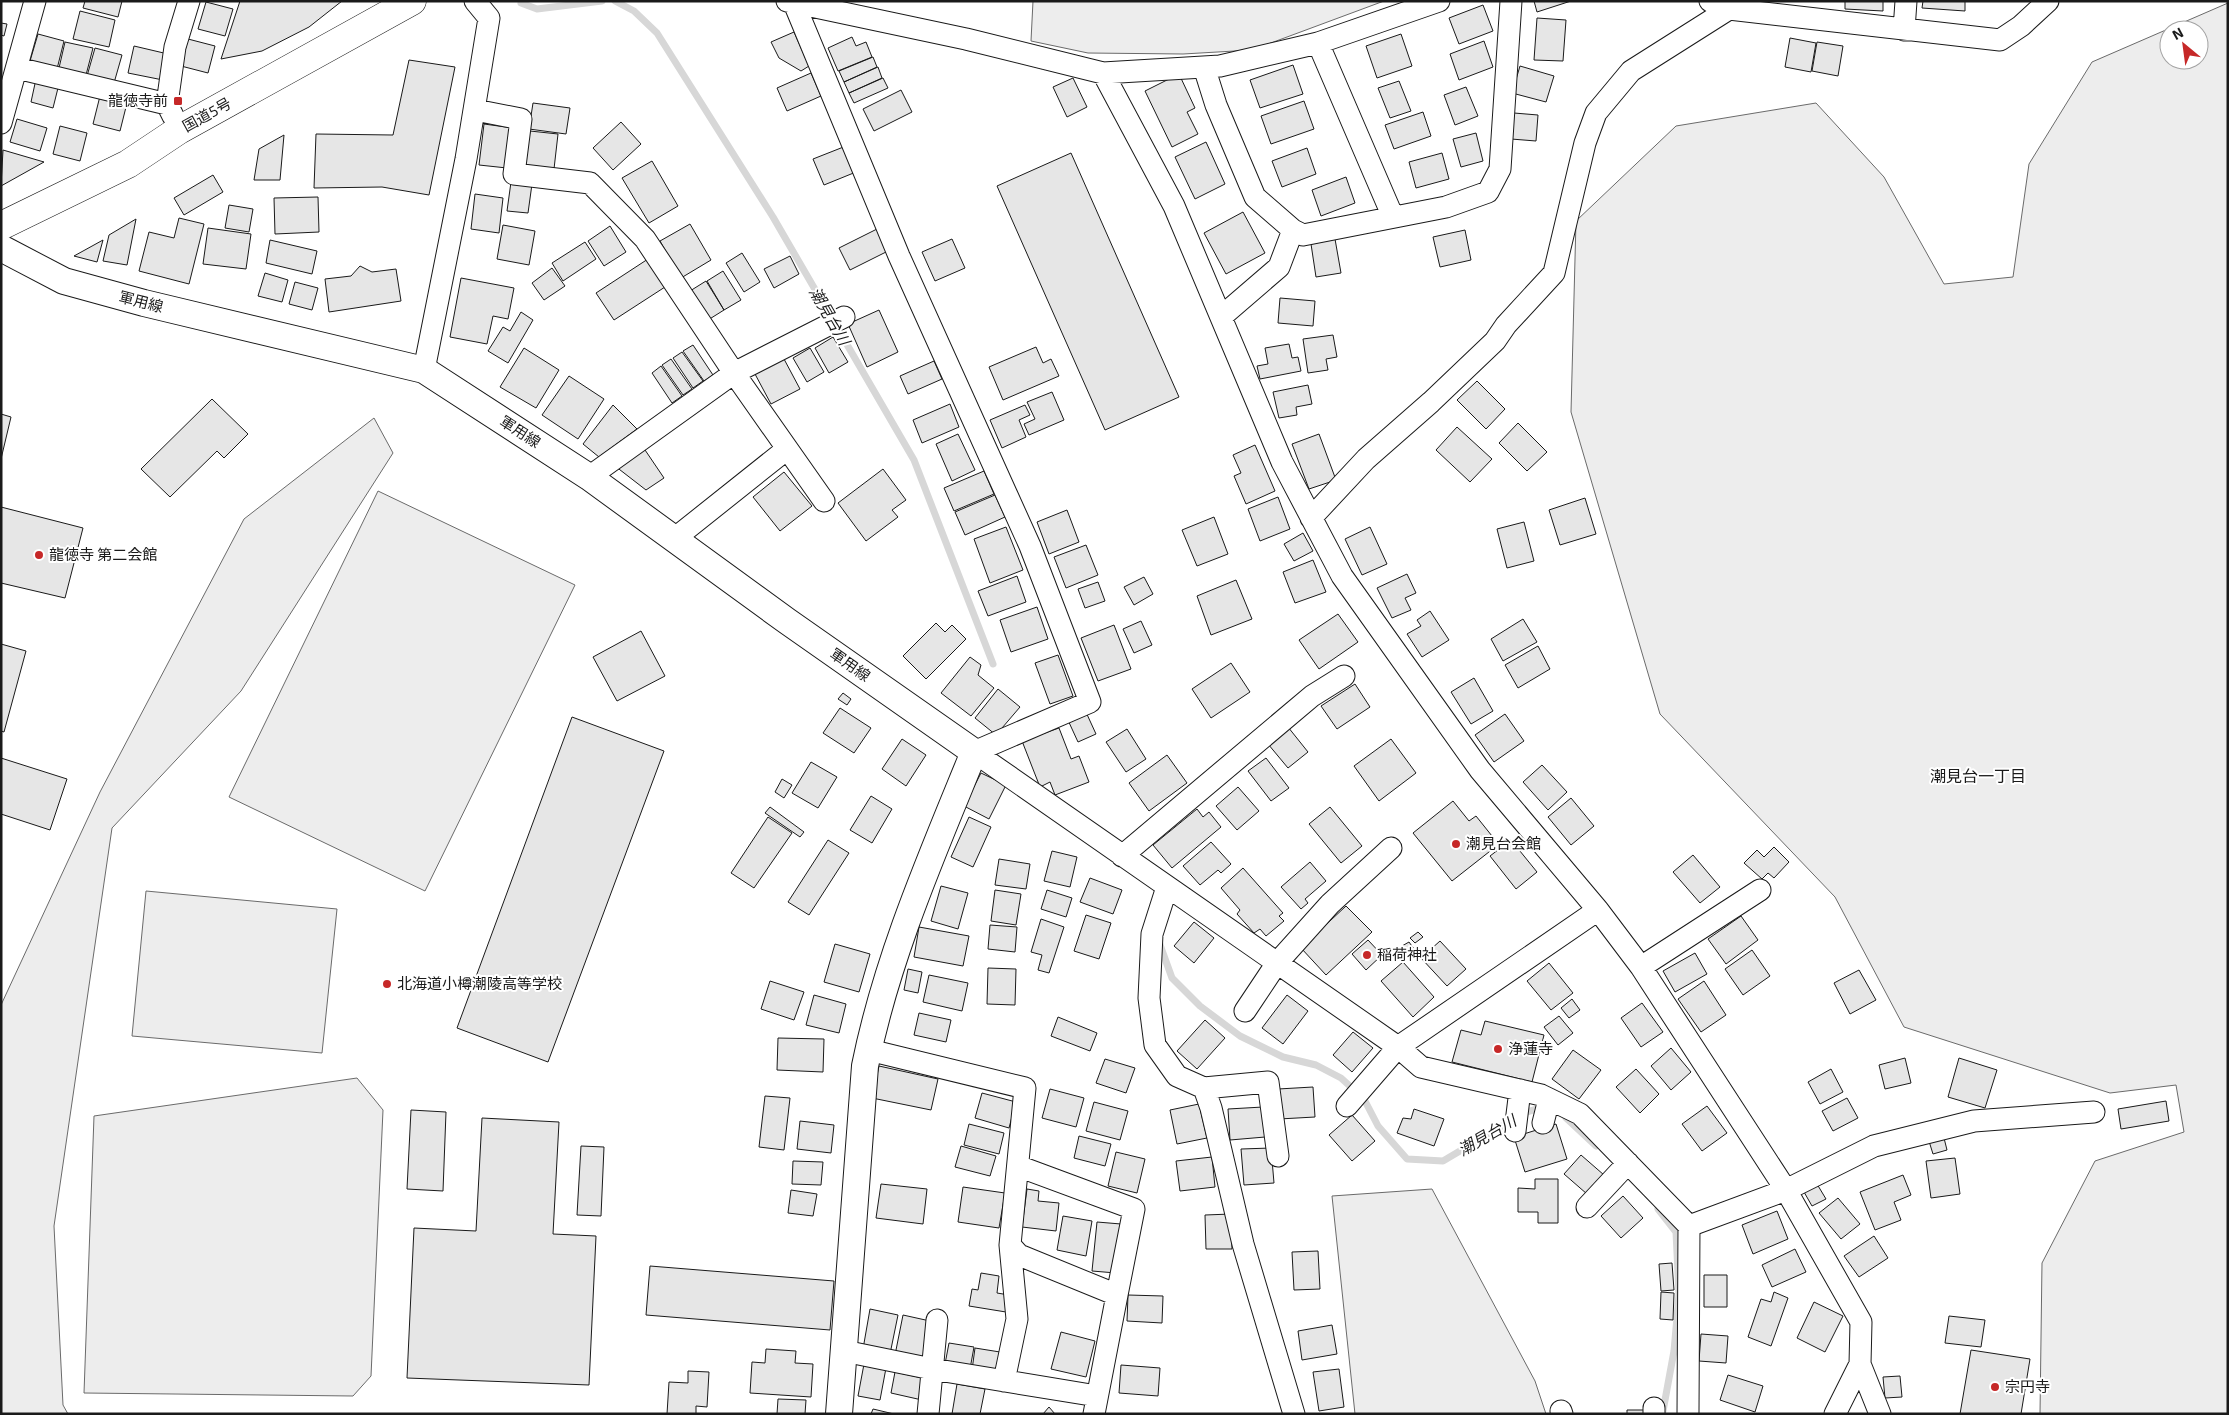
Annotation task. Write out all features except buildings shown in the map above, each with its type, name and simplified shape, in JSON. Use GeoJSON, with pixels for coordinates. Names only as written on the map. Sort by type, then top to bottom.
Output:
{"type":"FeatureCollection","features":[{"type":"Feature","properties":{"kind":"highway","name":"国道5号"},"geometry":{"type":"LineString","coordinates":[[1,226],[128,164],[179,130],[412,1]]}},
{"type":"Feature","properties":{"kind":"street"},"geometry":{"type":"LineString","coordinates":[[1,123],[35,1]]}},
{"type":"Feature","properties":{"kind":"street"},"geometry":{"type":"LineString","coordinates":[[179,130],[167,104],[175,46],[189,1]]}},
{"type":"Feature","properties":{"kind":"street"},"geometry":{"type":"LineString","coordinates":[[424,370],[475,110],[489,18],[475,1]]}},
{"type":"Feature","properties":{"kind":"street"},"geometry":{"type":"LineString","coordinates":[[791,2],[966,39],[1103,73],[1220,66],[1318,43],[1439,1]]}},
{"type":"Feature","properties":{"kind":"street"},"geometry":{"type":"LineString","coordinates":[[1204,67],[1216,105],[1256,197],[1293,230],[1303,235],[1446,207],[1488,192],[1500,169],[1511,1]]}},
{"type":"Feature","properties":{"kind":"street"},"geometry":{"type":"LineString","coordinates":[[1904,30],[1906,1]]}},
{"type":"Feature","properties":{"kind":"street"},"geometry":{"type":"LineString","coordinates":[[1311,518],[1366,459],[1431,402],[1495,341],[1506,325],[1554,273],[1585,143],[1596,113],[1631,72],[1719,5],[1904,30],[2000,40],[2021,26],[2048,1]]}},
{"type":"Feature","properties":{"kind":"street"},"geometry":{"type":"LineString","coordinates":[[791,2],[899,256],[1030,546],[1090,702],[974,752],[924,876],[887,978],[866,1066],[839,1414]]}},
{"type":"Feature","properties":{"kind":"street"},"geometry":{"type":"LineString","coordinates":[[1318,43],[1393,217]]}},
{"type":"Feature","properties":{"kind":"street"},"geometry":{"type":"LineString","coordinates":[[17,68],[167,104]]}},
{"type":"Feature","properties":{"kind":"street"},"geometry":{"type":"LineString","coordinates":[[1103,73],[1174,206],[1282,462],[1342,576],[1480,770],[1598,910],[1641,967],[1786,1190],[1861,1322],[1860,1364],[1880,1414]]}},
{"type":"Feature","properties":{"kind":"street"},"geometry":{"type":"LineString","coordinates":[[475,110],[521,119],[514,174],[590,183],[645,239],[734,373],[824,501]]}},
{"type":"Feature","properties":{"kind":"street"},"geometry":{"type":"LineString","coordinates":[[1221,317],[1279,268],[1293,230]]}},
{"type":"Feature","properties":{"kind":"street","name":"軍用線"},"geometry":{"type":"LineString","coordinates":[[1,248],[64,282],[424,370],[589,477],[974,752]]}},
{"type":"Feature","properties":{"kind":"street"},"geometry":{"type":"LineString","coordinates":[[589,477],[734,373],[836,321]]}},
{"type":"Feature","properties":{"kind":"street"},"geometry":{"type":"LineString","coordinates":[[674,539],[787,449]]}},
{"type":"Feature","properties":{"kind":"street"},"geometry":{"type":"LineString","coordinates":[[1122,856],[1312,696],[1344,676]]}},
{"type":"Feature","properties":{"kind":"street"},"geometry":{"type":"LineString","coordinates":[[974,752],[1398,1048],[1422,1068],[1520,1090],[1546,1109],[1580,1114],[1623,1168],[1689,1226],[1688,1414]]}},
{"type":"Feature","properties":{"kind":"street"},"geometry":{"type":"LineString","coordinates":[[1245,1011],[1276,963],[1330,904],[1391,848]]}},
{"type":"Feature","properties":{"kind":"street"},"geometry":{"type":"LineString","coordinates":[[1167,888],[1152,934],[1149,998],[1155,1045],[1178,1076],[1204,1088],[1268,1082],[1278,1156]]}},
{"type":"Feature","properties":{"kind":"street"},"geometry":{"type":"LineString","coordinates":[[1641,967],[1760,890]]}},
{"type":"Feature","properties":{"kind":"street"},"geometry":{"type":"LineString","coordinates":[[1354,1097],[1398,1048],[1598,910]]}},
{"type":"Feature","properties":{"kind":"street"},"geometry":{"type":"LineString","coordinates":[[869,1050],[1025,1088],[1010,1245],[1017,1319],[1004,1381]]}},
{"type":"Feature","properties":{"kind":"street"},"geometry":{"type":"LineString","coordinates":[[1204,1088],[1211,1108],[1243,1244],[1294,1414]]}},
{"type":"Feature","properties":{"kind":"street"},"geometry":{"type":"LineString","coordinates":[[1516,1121],[1520,1090]]}},
{"type":"Feature","properties":{"kind":"street"},"geometry":{"type":"LineString","coordinates":[[1689,1226],[1786,1190],[1874,1146],[1974,1121],[2094,1112]]}},
{"type":"Feature","properties":{"kind":"street"},"geometry":{"type":"LineString","coordinates":[[844,1351],[1004,1381],[1095,1405],[1134,1209],[1018,1166]]}},
{"type":"Feature","properties":{"kind":"street"},"geometry":{"type":"LineString","coordinates":[[1586,1207],[1623,1168]]}},
{"type":"Feature","properties":{"kind":"street"},"geometry":{"type":"LineString","coordinates":[[1010,1245],[1019,1255],[1117,1295]]}},
{"type":"Feature","properties":{"kind":"street"},"geometry":{"type":"LineString","coordinates":[[928,1414],[937,1320]]}},
{"type":"Feature","properties":{"kind":"street"},"geometry":{"type":"LineString","coordinates":[[1835,1414],[1860,1364]]}},
{"type":"Feature","properties":{"kind":"shaded area"},"geometry":{"type":"Polygon","coordinates":[[[1033,1],[1384,1],[1252,50],[1183,54],[1088,53],[1031,41],[1033,1]]]}},
{"type":"Feature","properties":{"kind":"shaded area"},"geometry":{"type":"Polygon","coordinates":[[[2228,3],[2228,1414],[2040,1414],[2042,1263],[2095,1161],[2184,1132],[2176,1085],[2110,1093],[1904,1027],[1835,897],[1660,714],[1571,412],[1576,221],[1676,126],[1816,103],[1884,177],[1944,284],[2013,277],[2029,164],[2092,62],[2159,33],[2159,70],[2209,70],[2209,20],[2189,20],[2228,3]]]}},
{"type":"Feature","properties":{"kind":"shaded area"},"geometry":{"type":"Polygon","coordinates":[[[374,418],[393,453],[241,691],[112,828],[54,1226],[63,1405],[68,1414],[1,1414],[1,1005],[100,792],[244,519],[374,418]]]}},
{"type":"Feature","properties":{"kind":"shaded area"},"geometry":{"type":"Polygon","coordinates":[[[378,491],[575,585],[425,891],[229,797],[378,491]]]}},
{"type":"Feature","properties":{"kind":"shaded area"},"geometry":{"type":"Polygon","coordinates":[[[146,891],[337,909],[322,1053],[132,1036],[146,891]]]}},
{"type":"Feature","properties":{"kind":"shaded area"},"geometry":{"type":"Polygon","coordinates":[[[357,1078],[383,1110],[371,1376],[353,1396],[84,1393],[94,1116],[357,1078]]]}},
{"type":"Feature","properties":{"kind":"shaded area"},"geometry":{"type":"Polygon","coordinates":[[[1432,1189],[1535,1381],[1546,1414],[1355,1414],[1332,1196],[1432,1189]]]}},
{"type":"Feature","properties":{"kind":"waterway","name":"潮見台川"},"geometry":{"type":"LineString","coordinates":[[521,3],[537,9],[602,1]]}},
{"type":"Feature","properties":{"kind":"waterway","name":"潮見台川"},"geometry":{"type":"LineString","coordinates":[[615,1],[634,11],[657,33],[773,217],[914,460],[993,664]]}},
{"type":"Feature","properties":{"kind":"waterway","name":"潮見台川"},"geometry":{"type":"LineString","coordinates":[[1159,942],[1172,978],[1200,1006],[1240,1036],[1283,1057],[1316,1065],[1341,1078],[1364,1099],[1378,1126],[1407,1159],[1443,1161],[1524,1113],[1543,1107]]}},
{"type":"Feature","properties":{"kind":"waterway","name":"潮見台川"},"geometry":{"type":"LineString","coordinates":[[1566,1118],[1596,1146]]}},
{"type":"Feature","properties":{"kind":"waterway","name":"潮見台川"},"geometry":{"type":"LineString","coordinates":[[1658,1209],[1676,1232],[1679,1294],[1674,1351],[1663,1411]]}},
{"type":"Feature","properties":{"kind":"place","name":"龍徳寺前"},"geometry":{"type":"Point","coordinates":[178,101]}},
{"type":"Feature","properties":{"kind":"place","name":"龍徳寺 第二会館"},"geometry":{"type":"Point","coordinates":[39,555]}},
{"type":"Feature","properties":{"kind":"place","name":"潮見台会館"},"geometry":{"type":"Point","coordinates":[1456,844]}},
{"type":"Feature","properties":{"kind":"place","name":"稲荷神社"},"geometry":{"type":"Point","coordinates":[1367,955]}},
{"type":"Feature","properties":{"kind":"place","name":"北海道小樽潮陵高等学校"},"geometry":{"type":"Point","coordinates":[387,984]}},
{"type":"Feature","properties":{"kind":"place","name":"浄蓮寺"},"geometry":{"type":"Point","coordinates":[1498,1049]}},
{"type":"Feature","properties":{"kind":"place","name":"宗円寺"},"geometry":{"type":"Point","coordinates":[1995,1387]}},
{"type":"Feature","properties":{"kind":"district","name":"潮見台一丁目"},"geometry":{"type":"Point","coordinates":[1978,776]}}]}
